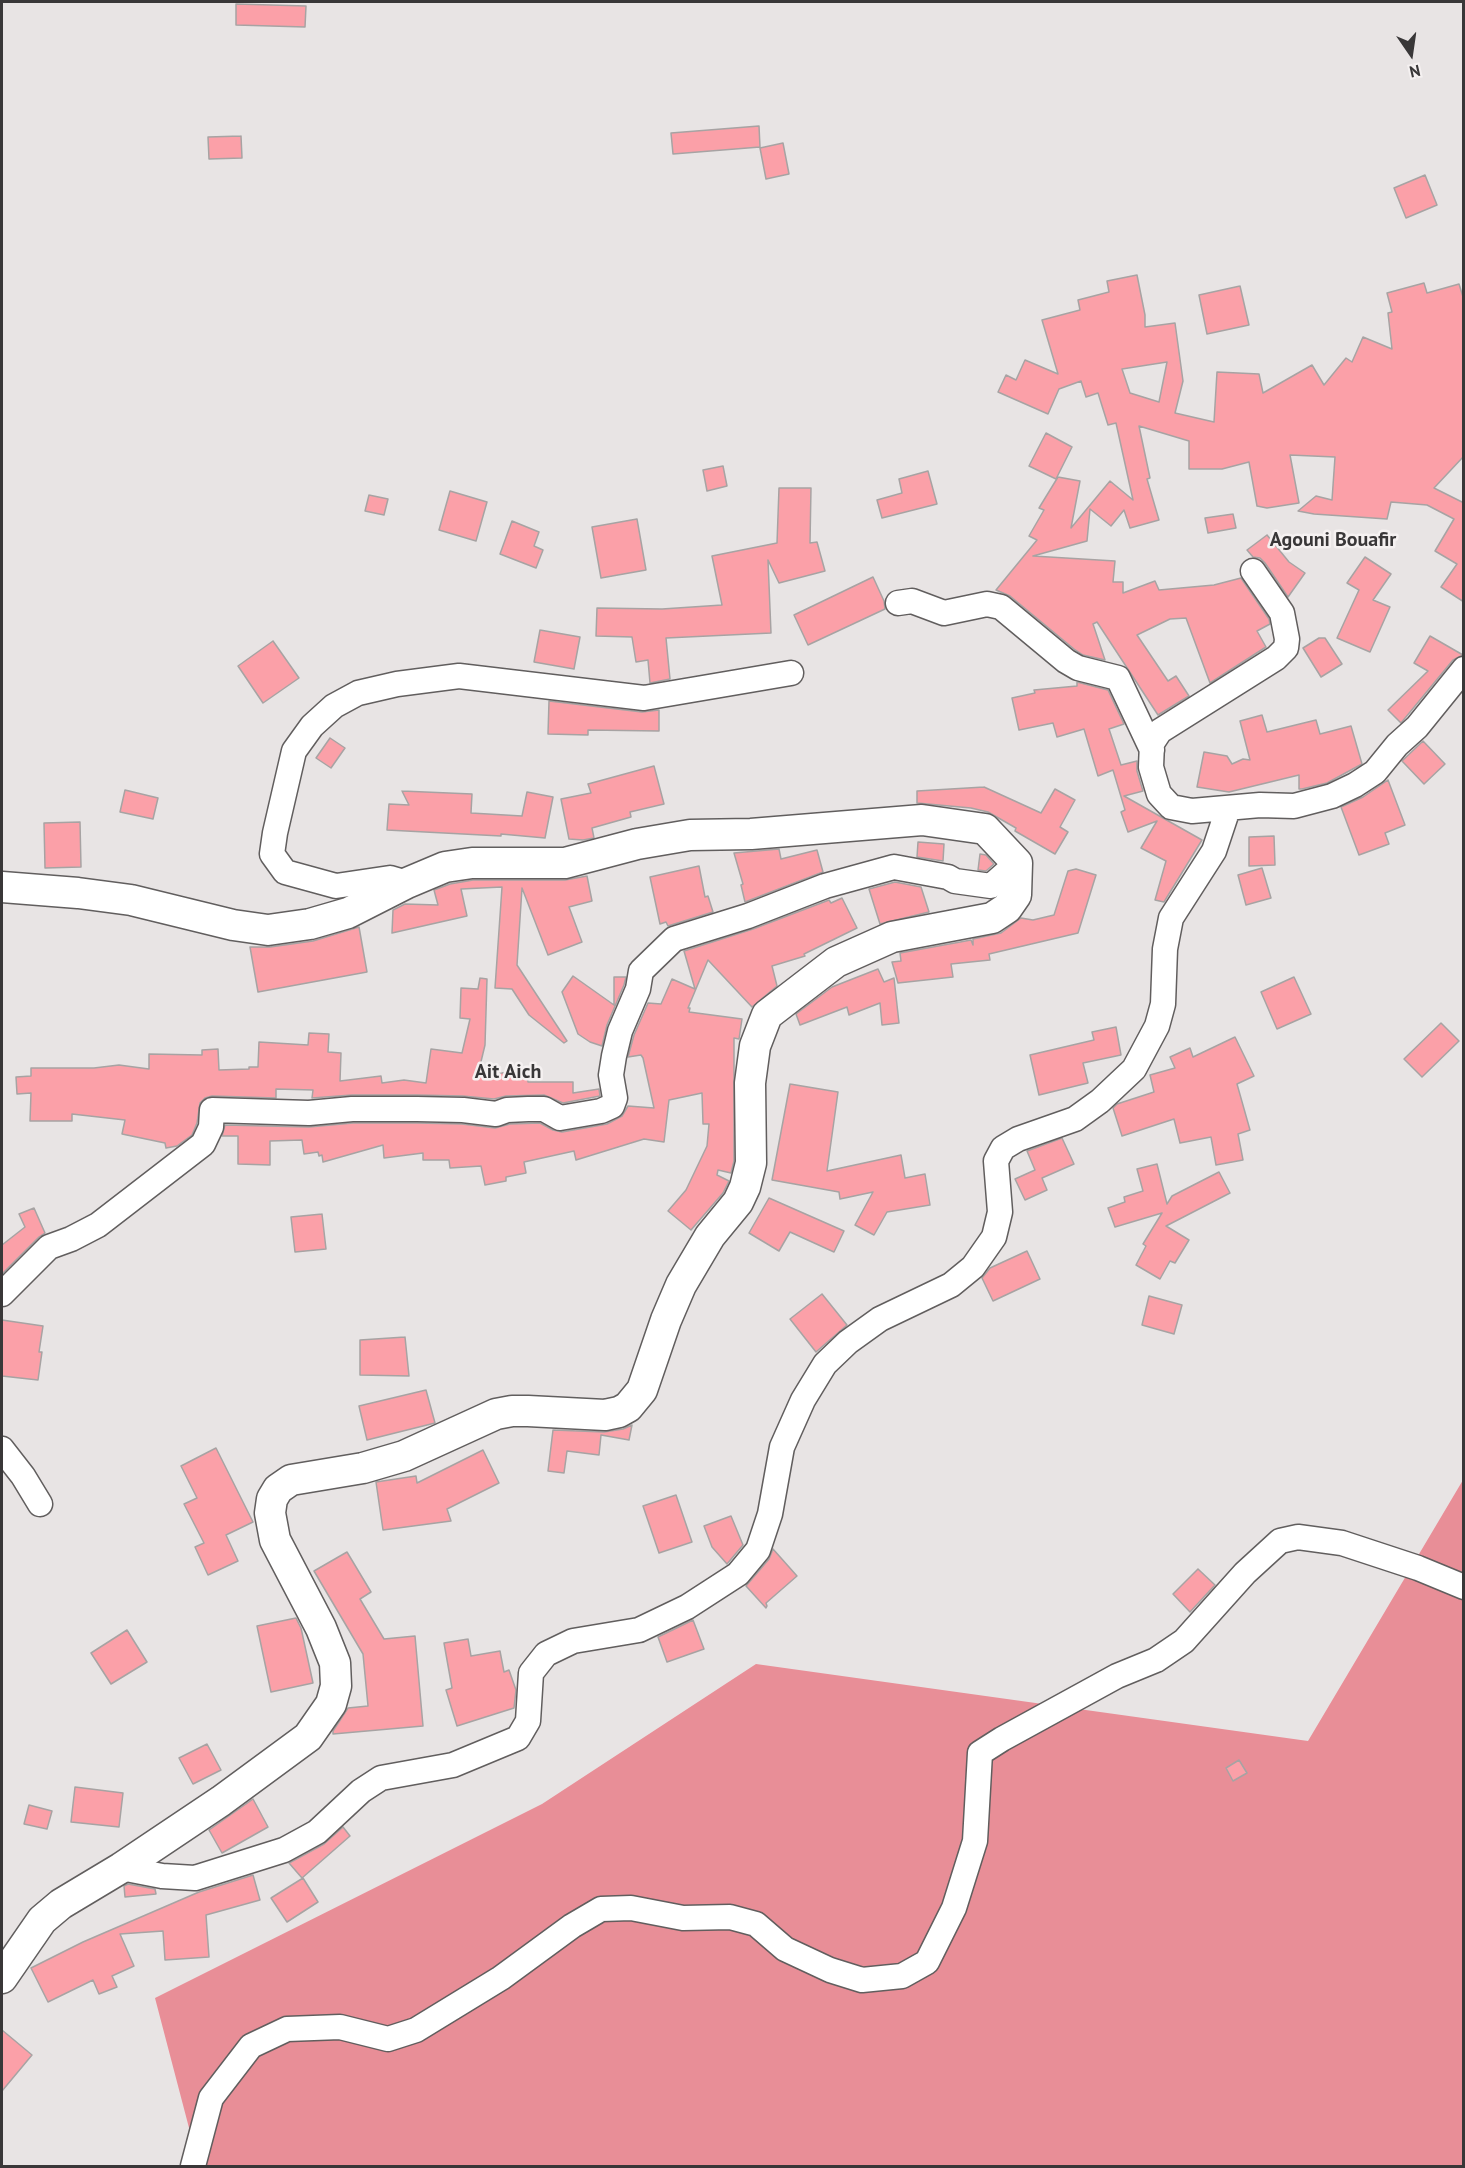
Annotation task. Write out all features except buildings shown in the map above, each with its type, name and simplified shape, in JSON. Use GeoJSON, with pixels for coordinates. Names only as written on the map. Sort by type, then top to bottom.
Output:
{"type":"FeatureCollection","features":[{"type":"Feature","properties":{"kind":"main road"},"geometry":{"type":"LineString","coordinates":[[2,887],[131,900],[233,925],[268,930],[310,924],[348,913],[407,883],[445,867],[472,863],[565,863],[637,844],[690,835],[751,834],[922,820],[986,829],[1017,863],[1016,896],[1007,908],[992,918],[892,937],[837,962],[767,1015],[755,1046],[750,1083],[751,1163],[745,1187],[738,1202],[710,1236],[681,1285],[666,1320],[642,1390],[628,1407],[605,1415],[528,1411],[496,1414],[404,1455],[363,1468],[291,1480],[278,1489],[272,1499],[270,1513],[275,1540],[321,1628],[335,1663],[336,1686],[331,1704],[308,1737],[221,1801],[121,1868],[62,1904],[42,1920],[2,1978]]}},
{"type":"Feature","properties":{"kind":"street"},"geometry":{"type":"LineString","coordinates":[[1253,571],[1282,613],[1287,639],[1286,648],[1276,658],[1160,731],[1152,743],[1150,767],[1159,794],[1172,807],[1192,811],[1260,805],[1294,806],[1332,796],[1375,772],[1397,745],[1417,727],[1464,669]]}},
{"type":"Feature","properties":{"kind":"street"},"geometry":{"type":"LineString","coordinates":[[898,603],[912,601],[944,614],[987,604],[1001,607],[1066,661],[1078,668],[1118,678],[1152,750]]}},
{"type":"Feature","properties":{"kind":"street"},"geometry":{"type":"LineString","coordinates":[[407,883],[390,878],[336,886],[285,872],[272,855],[294,751],[312,726],[333,706],[358,693],[397,684],[459,676],[644,698],[791,673]]}},
{"type":"Feature","properties":{"kind":"street"},"geometry":{"type":"LineString","coordinates":[[121,1868],[162,1876],[195,1878],[284,1850],[316,1833],[362,1791],[381,1778],[453,1765],[519,1738],[528,1721],[531,1673],[546,1654],[573,1641],[639,1630],[687,1607],[738,1574],[758,1550],[770,1514],[782,1447],[802,1400],[825,1364],[848,1342],[880,1319],[951,1285],[973,1267],[994,1238],[1000,1212],[996,1161],[1003,1148],[1018,1138],[1075,1119],[1100,1101],[1134,1069],[1157,1026],[1163,1004],[1165,949],[1170,918],[1214,851],[1228,809]]}},
{"type":"Feature","properties":{"kind":"street"},"geometry":{"type":"LineString","coordinates":[[2,1294],[49,1247],[98,1225],[203,1144],[211,1128],[212,1110],[309,1113],[352,1109],[417,1109],[463,1110],[496,1114],[507,1110],[528,1108],[544,1109],[560,1118],[601,1110],[612,1106],[615,1098],[611,1075],[614,1056],[620,1031],[638,989],[641,971],[674,939],[748,916],[825,886],[894,867],[948,877],[955,881],[991,886],[1017,863]]}},
{"type":"Feature","properties":{"kind":"street"},"geometry":{"type":"LineString","coordinates":[[2,1449],[23,1476],[40,1504]]}},
{"type":"Feature","properties":{"kind":"street"},"geometry":{"type":"LineString","coordinates":[[193,2166],[211,2098],[251,2046],[287,2029],[340,2027],[388,2039],[416,2030],[501,1978],[572,1926],[602,1909],[631,1908],[683,1918],[730,1917],[756,1924],[785,1949],[830,1970],[862,1980],[902,1976],[927,1962],[954,1908],[975,1840],[980,1753],[1117,1676],[1155,1660],[1184,1641],[1245,1573],[1280,1541],[1298,1537],[1342,1543],[1418,1568],[1464,1587]]}},
{"type":"Feature","properties":{"kind":"shaded area"},"geometry":{"type":"Polygon","coordinates":[[[1463,1480],[1463,2166],[199,2166],[155,1998],[542,1804],[756,1664],[1308,1741],[1463,1480]]]}},
{"type":"Feature","properties":{"kind":"district","name":"Agouni Bouafir"},"geometry":{"type":"Point","coordinates":[1333,540]}},
{"type":"Feature","properties":{"kind":"district","name":"Ait Aich"},"geometry":{"type":"Point","coordinates":[508,1072]}}]}
